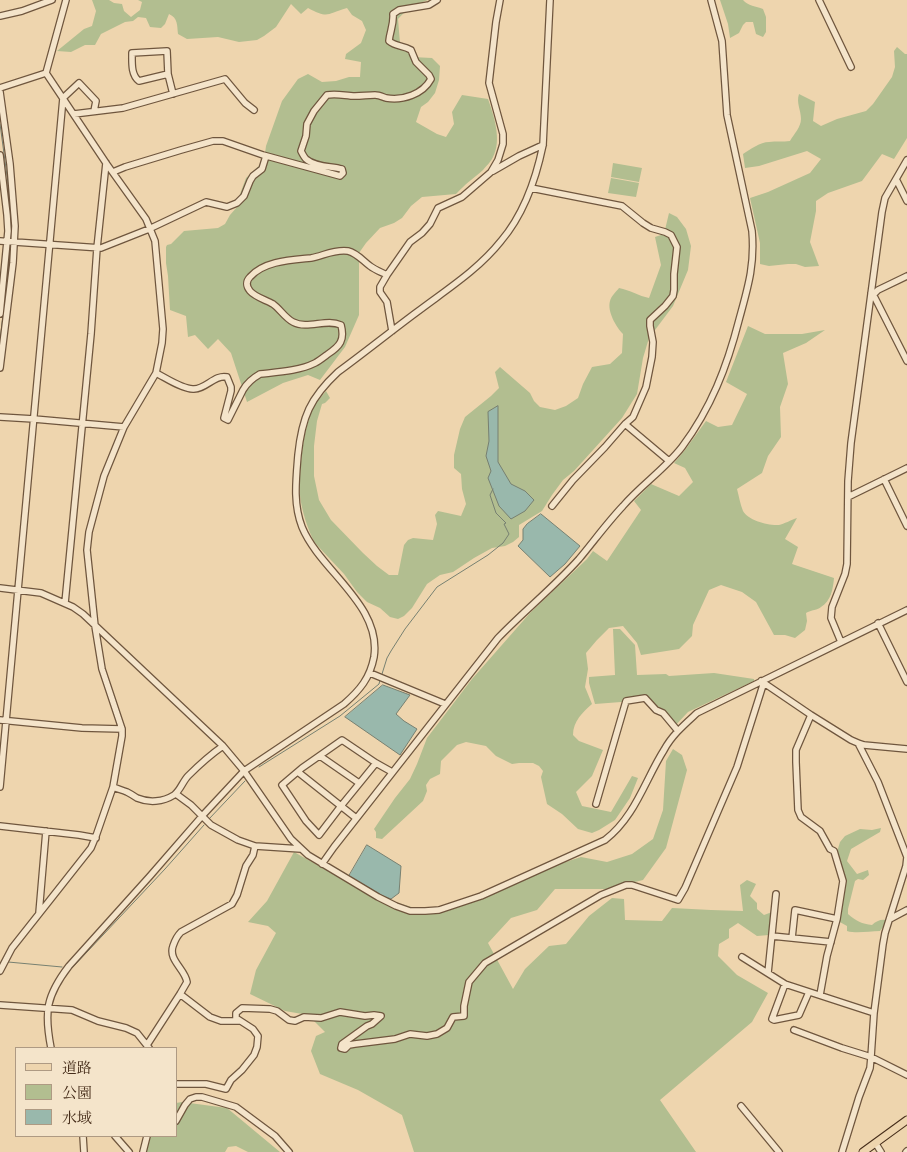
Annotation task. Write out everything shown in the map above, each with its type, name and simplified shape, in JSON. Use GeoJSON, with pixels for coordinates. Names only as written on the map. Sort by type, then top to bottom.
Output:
{"type":"FeatureCollection","features":[{"type":"Feature","properties":{"kind":"main road"},"geometry":{"type":"LineString","coordinates":[[863,1152],[907,1120]]}},
{"type":"Feature","properties":{"kind":"street"},"geometry":{"type":"LineString","coordinates":[[0,16],[22,11],[52,0]]}},
{"type":"Feature","properties":{"kind":"street"},"geometry":{"type":"LineString","coordinates":[[0,971],[3,958],[91,848],[113,787],[122,730],[102,668],[95,626],[87,550],[104,476],[124,427],[156,373],[163,329],[154,241],[146,219],[46,73],[66,0]]}},
{"type":"Feature","properties":{"kind":"street"},"geometry":{"type":"LineString","coordinates":[[113,172],[213,141],[224,141],[266,156],[340,176],[343,173],[342,169],[311,162],[301,152],[306,136],[307,124],[327,95],[376,95],[397,99],[409,97],[428,84],[431,79],[429,75],[416,62],[411,50],[407,47],[394,45],[389,40],[394,24],[393,14],[399,10],[424,6],[437,0]]}},
{"type":"Feature","properties":{"kind":"street"},"geometry":{"type":"LineString","coordinates":[[491,172],[498,160],[504,134],[489,83],[500,0]]}},
{"type":"Feature","properties":{"kind":"street"},"geometry":{"type":"LineString","coordinates":[[51,1047],[48,1008],[58,979],[69,966],[202,815],[244,771],[344,704],[358,690],[370,673],[374,652],[373,632],[370,622],[359,604],[311,544],[302,527],[298,513],[295,496],[302,427],[312,401],[338,372],[462,278],[489,255],[501,242],[524,206],[539,165],[543,144],[550,0]]}},
{"type":"Feature","properties":{"kind":"street"},"geometry":{"type":"LineString","coordinates":[[322,864],[498,638],[554,584],[579,558],[623,505],[680,449],[698,424],[716,390],[734,339],[750,278],[753,247],[752,231],[727,115],[722,41],[711,0]]}},
{"type":"Feature","properties":{"kind":"street"},"geometry":{"type":"LineString","coordinates":[[819,0],[851,67]]}},
{"type":"Feature","properties":{"kind":"street"},"geometry":{"type":"LineString","coordinates":[[168,74],[140,81],[135,78],[132,66],[132,53],[167,51],[168,74],[173,94]]}},
{"type":"Feature","properties":{"kind":"street"},"geometry":{"type":"LineString","coordinates":[[0,314],[14,208],[0,90],[46,73]]}},
{"type":"Feature","properties":{"kind":"street"},"geometry":{"type":"LineString","coordinates":[[74,114],[123,108],[225,79],[245,103],[254,110]]}},
{"type":"Feature","properties":{"kind":"street"},"geometry":{"type":"LineString","coordinates":[[0,787],[3,720],[9,694],[63,98],[79,83],[96,102],[94,112]]}},
{"type":"Feature","properties":{"kind":"street"},"geometry":{"type":"LineString","coordinates":[[392,331],[387,302],[380,292],[380,287],[410,242],[430,224],[438,208],[462,197],[491,172],[543,144]]}},
{"type":"Feature","properties":{"kind":"street"},"geometry":{"type":"LineString","coordinates":[[0,155],[8,242],[0,368]]}},
{"type":"Feature","properties":{"kind":"street"},"geometry":{"type":"LineString","coordinates":[[8,242],[101,248],[149,229],[206,202],[228,207],[237,203],[244,196],[253,176],[262,169],[266,156]]}},
{"type":"Feature","properties":{"kind":"street"},"geometry":{"type":"LineString","coordinates":[[841,642],[831,618],[832,607],[847,564],[848,481],[851,443],[871,293],[885,198],[907,160]]}},
{"type":"Feature","properties":{"kind":"street"},"geometry":{"type":"LineString","coordinates":[[65,603],[106,163]]}},
{"type":"Feature","properties":{"kind":"street"},"geometry":{"type":"LineString","coordinates":[[896,179],[907,201]]}},
{"type":"Feature","properties":{"kind":"street"},"geometry":{"type":"LineString","coordinates":[[531,188],[622,206],[651,228],[671,235],[677,247],[673,296],[650,320],[653,342],[652,357],[646,387],[633,417],[573,480],[552,506]]}},
{"type":"Feature","properties":{"kind":"street"},"geometry":{"type":"LineString","coordinates":[[156,373],[191,389],[198,389],[222,376],[227,377],[232,386],[224,418],[228,420],[243,390],[256,377],[260,374],[300,368],[315,363],[341,343],[343,332],[341,324],[333,322],[293,323],[275,305],[250,291],[246,284],[254,272],[271,264],[314,257],[331,252],[346,251],[353,252],[369,266],[387,276]]}},
{"type":"Feature","properties":{"kind":"street"},"geometry":{"type":"LineString","coordinates":[[871,293],[874,294],[878,290],[907,276]]}},
{"type":"Feature","properties":{"kind":"street"},"geometry":{"type":"LineString","coordinates":[[871,293],[907,361]]}},
{"type":"Feature","properties":{"kind":"street"},"geometry":{"type":"LineString","coordinates":[[0,417],[124,427]]}},
{"type":"Feature","properties":{"kind":"street"},"geometry":{"type":"LineString","coordinates":[[625,424],[669,461]]}},
{"type":"Feature","properties":{"kind":"street"},"geometry":{"type":"LineString","coordinates":[[848,497],[907,468]]}},
{"type":"Feature","properties":{"kind":"street"},"geometry":{"type":"LineString","coordinates":[[884,479],[907,526]]}},
{"type":"Feature","properties":{"kind":"street"},"geometry":{"type":"LineString","coordinates":[[0,588],[41,593],[65,603],[83,614],[223,746],[244,771],[291,839],[308,855],[378,898],[410,911],[439,910],[480,896],[606,840],[631,812],[664,748],[678,731],[698,713],[907,610]]}},
{"type":"Feature","properties":{"kind":"street"},"geometry":{"type":"LineString","coordinates":[[878,623],[907,682]]}},
{"type":"Feature","properties":{"kind":"street"},"geometry":{"type":"LineString","coordinates":[[370,673],[445,704]]}},
{"type":"Feature","properties":{"kind":"street"},"geometry":{"type":"LineString","coordinates":[[761,681],[851,740],[858,743],[907,749]]}},
{"type":"Feature","properties":{"kind":"street"},"geometry":{"type":"LineString","coordinates":[[178,1084],[206,1084],[226,1089],[231,1080],[242,1070],[254,1055],[258,1036],[253,1029],[236,1018],[236,1013],[242,1008],[270,1009],[288,1020],[295,1021],[304,1017],[320,1018],[340,1012],[365,1016],[381,1016],[342,1044],[341,1048],[345,1049],[350,1045],[395,1039],[410,1034],[427,1036],[436,1034],[448,1028],[453,1017],[464,1016],[469,982],[485,963],[601,895],[626,885],[632,885],[678,900],[685,888],[737,767],[763,685],[761,681]]}},
{"type":"Feature","properties":{"kind":"street"},"geometry":{"type":"LineString","coordinates":[[596,804],[626,701],[644,698],[656,710],[663,713],[678,731]]}},
{"type":"Feature","properties":{"kind":"street"},"geometry":{"type":"LineString","coordinates":[[811,715],[796,750],[798,810],[801,817],[820,831],[830,849],[834,851],[843,881],[837,919],[827,956],[820,995]]}},
{"type":"Feature","properties":{"kind":"street"},"geometry":{"type":"LineString","coordinates":[[3,720],[122,730]]}},
{"type":"Feature","properties":{"kind":"street"},"geometry":{"type":"LineString","coordinates":[[376,763],[319,835],[306,821],[282,785],[342,740],[392,772]]}},
{"type":"Feature","properties":{"kind":"street"},"geometry":{"type":"LineString","coordinates":[[842,1152],[870,1068],[874,1013],[883,944],[907,857],[878,782],[858,743]]}},
{"type":"Feature","properties":{"kind":"street"},"geometry":{"type":"LineString","coordinates":[[113,787],[154,802],[163,800],[176,794],[186,779],[201,763],[223,746]]}},
{"type":"Feature","properties":{"kind":"street"},"geometry":{"type":"LineString","coordinates":[[320,756],[359,784]]}},
{"type":"Feature","properties":{"kind":"street"},"geometry":{"type":"LineString","coordinates":[[298,772],[356,818]]}},
{"type":"Feature","properties":{"kind":"street"},"geometry":{"type":"LineString","coordinates":[[176,794],[191,805],[211,825],[238,840],[255,846],[302,849]]}},
{"type":"Feature","properties":{"kind":"street"},"geometry":{"type":"LineString","coordinates":[[0,826],[79,834],[96,838]]}},
{"type":"Feature","properties":{"kind":"street"},"geometry":{"type":"LineString","coordinates":[[39,914],[46,831]]}},
{"type":"Feature","properties":{"kind":"street"},"geometry":{"type":"LineString","coordinates":[[0,1005],[72,1010],[98,1021],[126,1028],[137,1033],[148,1046],[187,982],[184,972],[172,954],[176,937],[181,932],[232,904],[255,846]]}},
{"type":"Feature","properties":{"kind":"street"},"geometry":{"type":"LineString","coordinates":[[768,973],[776,894]]}},
{"type":"Feature","properties":{"kind":"street"},"geometry":{"type":"LineString","coordinates":[[792,938],[795,910],[837,919]]}},
{"type":"Feature","properties":{"kind":"street"},"geometry":{"type":"LineString","coordinates":[[890,919],[907,910]]}},
{"type":"Feature","properties":{"kind":"street"},"geometry":{"type":"LineString","coordinates":[[772,936],[831,942]]}},
{"type":"Feature","properties":{"kind":"street"},"geometry":{"type":"LineString","coordinates":[[742,958],[785,984],[874,1013]]}},
{"type":"Feature","properties":{"kind":"street"},"geometry":{"type":"LineString","coordinates":[[785,984],[772,1018],[774,1020],[799,1015],[809,992]]}},
{"type":"Feature","properties":{"kind":"street"},"geometry":{"type":"LineString","coordinates":[[180,994],[210,1018],[227,1022],[240,1021]]}},
{"type":"Feature","properties":{"kind":"street"},"geometry":{"type":"LineString","coordinates":[[794,1030],[871,1057],[907,1075]]}},
{"type":"Feature","properties":{"kind":"street"},"geometry":{"type":"LineString","coordinates":[[178,1117],[190,1099],[202,1097],[236,1108],[275,1136],[289,1152]]}},
{"type":"Feature","properties":{"kind":"street"},"geometry":{"type":"LineString","coordinates":[[741,1106],[779,1152]]}},
{"type":"Feature","properties":{"kind":"street"},"geometry":{"type":"LineString","coordinates":[[83,1137],[84,1152]]}},
{"type":"Feature","properties":{"kind":"street"},"geometry":{"type":"LineString","coordinates":[[117,1137],[128,1152]]}},
{"type":"Feature","properties":{"kind":"street"},"geometry":{"type":"LineString","coordinates":[[143,1152],[147,1137]]}},
{"type":"Feature","properties":{"kind":"street"},"geometry":{"type":"LineString","coordinates":[[876,1144],[881,1152]]}},
{"type":"Feature","properties":{"kind":"green space"},"geometry":{"type":"Polygon","coordinates":[[[92,0],[109,0],[122,4],[124,11],[131,17],[140,10],[142,2],[138,0],[428,0],[412,7],[398,19],[400,43],[412,57],[432,58],[440,66],[439,80],[435,93],[421,107],[416,122],[446,137],[454,124],[452,112],[462,95],[488,99],[495,120],[497,136],[496,150],[492,159],[483,170],[456,194],[422,197],[411,206],[402,218],[380,228],[366,243],[359,253],[359,315],[345,347],[320,380],[308,375],[283,383],[247,402],[231,353],[218,339],[208,349],[195,335],[188,337],[186,316],[170,310],[166,247],[184,231],[218,228],[225,224],[237,207],[246,178],[264,161],[266,146],[282,101],[298,79],[308,74],[322,82],[360,77],[361,62],[345,59],[346,54],[361,43],[366,30],[362,21],[352,15],[347,8],[331,14],[324,14],[308,8],[301,14],[291,4],[276,27],[264,36],[257,40],[239,42],[218,37],[187,39],[178,34],[176,20],[169,14],[161,28],[150,27],[146,18],[138,17],[133,21],[125,22],[101,34],[95,45],[85,45],[71,52],[57,51],[84,29],[92,26],[96,11],[92,0]]]}},
{"type":"Feature","properties":{"kind":"green space"},"geometry":{"type":"Polygon","coordinates":[[[720,0],[743,0],[750,5],[763,9],[766,17],[766,32],[763,37],[756,34],[753,22],[746,22],[739,33],[730,38],[728,24],[720,0]]]}},
{"type":"Feature","properties":{"kind":"green space"},"geometry":{"type":"Polygon","coordinates":[[[897,47],[907,54],[907,138],[894,159],[882,154],[862,181],[828,193],[816,201],[810,242],[819,266],[805,267],[788,264],[769,266],[760,264],[760,243],[750,198],[810,173],[821,159],[807,151],[759,166],[745,168],[743,154],[762,143],[790,141],[801,122],[799,94],[815,102],[813,121],[821,126],[837,119],[866,111],[892,77],[895,67],[894,51],[897,47]]]}},
{"type":"Feature","properties":{"kind":"green space"},"geometry":{"type":"Polygon","coordinates":[[[613,163],[642,168],[639,182],[611,177],[613,163]]]}},
{"type":"Feature","properties":{"kind":"green space"},"geometry":{"type":"Polygon","coordinates":[[[611,178],[639,183],[636,197],[608,193],[611,178]]]}},
{"type":"Feature","properties":{"kind":"green space"},"geometry":{"type":"Polygon","coordinates":[[[669,213],[677,217],[686,229],[691,246],[688,270],[673,306],[649,338],[643,358],[637,394],[622,418],[574,471],[563,480],[542,511],[519,525],[519,537],[513,542],[505,546],[492,548],[453,572],[440,575],[427,584],[412,608],[398,619],[390,617],[380,608],[367,602],[315,543],[303,513],[300,495],[302,449],[310,415],[317,402],[326,391],[330,398],[322,404],[317,421],[314,446],[314,476],[319,500],[331,520],[363,553],[389,575],[398,575],[404,545],[408,540],[413,538],[433,540],[437,524],[435,515],[438,511],[461,516],[466,504],[461,474],[454,468],[454,455],[460,429],[465,417],[499,388],[495,372],[500,367],[530,393],[540,407],[555,410],[566,406],[578,398],[592,367],[610,364],[622,353],[623,334],[611,314],[609,305],[611,299],[619,288],[649,298],[661,265],[655,237],[664,234],[669,213]]]}},
{"type":"Feature","properties":{"kind":"green space"},"geometry":{"type":"Polygon","coordinates":[[[748,326],[765,334],[802,334],[825,330],[806,343],[783,353],[788,384],[780,407],[781,437],[768,456],[762,473],[737,489],[743,511],[754,520],[779,525],[797,518],[785,539],[798,547],[792,564],[834,578],[832,590],[827,601],[820,608],[806,613],[805,630],[795,638],[785,635],[774,635],[756,602],[742,592],[721,585],[709,590],[693,625],[692,636],[679,649],[641,655],[637,643],[623,626],[609,628],[597,640],[586,653],[588,669],[585,687],[592,704],[577,721],[573,735],[579,741],[603,750],[592,776],[576,792],[582,806],[611,812],[632,776],[638,778],[630,798],[615,820],[599,830],[592,833],[578,829],[562,814],[547,804],[541,777],[543,771],[539,766],[533,763],[512,764],[496,756],[486,746],[466,742],[457,745],[441,761],[440,774],[430,779],[426,785],[427,791],[423,801],[382,839],[376,838],[374,829],[410,779],[427,738],[472,679],[530,613],[593,551],[607,561],[641,510],[634,501],[651,484],[679,496],[693,482],[685,468],[674,463],[706,421],[718,427],[732,425],[747,394],[726,382],[748,326]]]}},
{"type":"Feature","properties":{"kind":"green space"},"geometry":{"type":"Polygon","coordinates":[[[613,629],[620,629],[635,645],[637,675],[666,674],[669,676],[714,673],[754,679],[754,681],[688,712],[673,728],[662,713],[647,700],[595,704],[589,677],[615,675],[613,629]]]}},
{"type":"Feature","properties":{"kind":"green space"},"geometry":{"type":"Polygon","coordinates":[[[673,749],[682,755],[687,770],[666,848],[643,880],[606,889],[555,889],[537,910],[511,918],[488,943],[513,989],[525,969],[549,946],[566,944],[589,916],[612,898],[624,899],[625,920],[662,921],[672,908],[743,911],[740,885],[747,880],[756,884],[750,896],[757,903],[757,909],[764,915],[772,912],[769,935],[757,936],[738,923],[729,929],[729,938],[719,944],[718,956],[737,975],[768,993],[752,1022],[660,1100],[696,1152],[414,1152],[402,1115],[358,1090],[320,1074],[311,1051],[316,1036],[325,1032],[308,1015],[285,1011],[250,994],[256,970],[276,933],[268,926],[248,922],[267,901],[294,852],[378,897],[425,911],[468,901],[525,875],[581,857],[607,862],[632,854],[653,839],[663,810],[666,761],[673,749]]]}},
{"type":"Feature","properties":{"kind":"green space"},"geometry":{"type":"Polygon","coordinates":[[[881,828],[880,832],[851,849],[847,861],[857,874],[868,870],[869,875],[863,880],[858,879],[855,881],[848,914],[859,922],[868,925],[886,920],[880,931],[847,931],[847,926],[838,921],[845,875],[837,852],[840,842],[845,836],[860,829],[872,830],[881,828]]]}},
{"type":"Feature","properties":{"kind":"green space"},"geometry":{"type":"Polygon","coordinates":[[[178,1103],[227,1108],[280,1152],[248,1152],[236,1146],[228,1147],[225,1152],[145,1152],[150,1137],[178,1137],[178,1103]]]}},
{"type":"Feature","properties":{"kind":"water"},"geometry":{"type":"Polygon","coordinates":[[[498,406],[498,462],[511,484],[525,491],[534,500],[525,511],[511,519],[499,506],[488,478],[491,471],[486,456],[489,441],[488,412],[498,406]]]}},
{"type":"Feature","properties":{"kind":"water"},"geometry":{"type":"Polygon","coordinates":[[[541,514],[580,546],[565,564],[550,577],[518,546],[523,540],[523,529],[541,514]]]}},
{"type":"Feature","properties":{"kind":"water"},"geometry":{"type":"Polygon","coordinates":[[[383,685],[410,695],[396,714],[417,729],[400,755],[345,717],[383,685]]]}},
{"type":"Feature","properties":{"kind":"water"},"geometry":{"type":"Polygon","coordinates":[[[367,845],[401,866],[399,893],[391,899],[349,876],[367,845]]]}},
{"type":"Feature","properties":{"kind":"waterway"},"geometry":{"type":"LineString","coordinates":[[0,124],[10,198]]}},
{"type":"Feature","properties":{"kind":"waterway"},"geometry":{"type":"LineString","coordinates":[[11,240],[12,221]]}},
{"type":"Feature","properties":{"kind":"waterway"},"geometry":{"type":"LineString","coordinates":[[0,341],[11,244]]}},
{"type":"Feature","properties":{"kind":"waterway"},"geometry":{"type":"LineString","coordinates":[[382,674],[391,651],[437,587],[488,555],[503,543],[509,534],[504,524],[506,523],[496,513],[490,495],[493,489]]}},
{"type":"Feature","properties":{"kind":"waterway"},"geometry":{"type":"LineString","coordinates":[[259,767],[340,716],[379,684],[380,680]]}},
{"type":"Feature","properties":{"kind":"waterway"},"geometry":{"type":"LineString","coordinates":[[209,819],[245,781]]}},
{"type":"Feature","properties":{"kind":"waterway"},"geometry":{"type":"LineString","coordinates":[[72,968],[204,825]]}},
{"type":"Feature","properties":{"kind":"waterway"},"geometry":{"type":"LineString","coordinates":[[8,962],[62,967]]}}]}
